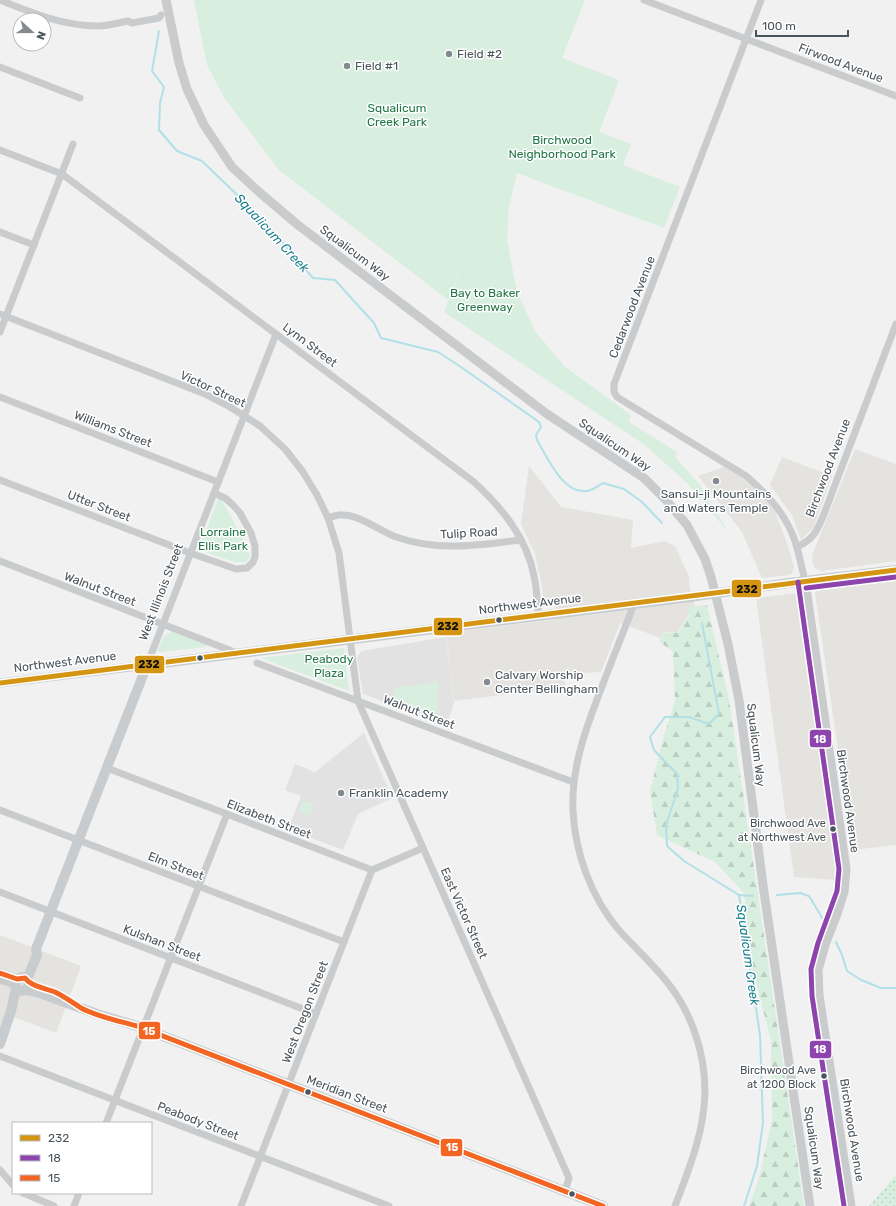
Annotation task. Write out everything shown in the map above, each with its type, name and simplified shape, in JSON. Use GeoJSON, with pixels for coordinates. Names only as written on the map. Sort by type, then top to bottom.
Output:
{"type":"FeatureCollection","features":[{"type":"Feature","properties":{"kind":"main road","name":"Northwest Avenue"},"geometry":{"type":"LineString","coordinates":[[147,665],[896,570]]}},
{"type":"Feature","properties":{"kind":"main road","name":"West Illinois Street"},"geometry":{"type":"LineString","coordinates":[[1,1041],[12,1023],[32,952],[36,949],[51,912],[147,665]]}},
{"type":"Feature","properties":{"kind":"main road","name":"Meridian Street"},"geometry":{"type":"LineString","coordinates":[[22,984],[565,1191],[581,1201],[603,1206]]}},
{"type":"Feature","properties":{"kind":"street"},"geometry":{"type":"LineString","coordinates":[[0,0],[57,21],[99,26],[128,21],[131,18],[158,13],[165,14]]}},
{"type":"Feature","properties":{"kind":"street","name":"Squalicum Way"},"geometry":{"type":"LineString","coordinates":[[166,0],[165,14],[187,89],[204,125],[232,167],[258,192],[298,225],[547,414],[644,478],[665,499],[687,525],[701,552],[711,577],[726,637],[738,700],[764,893],[810,1206]]}},
{"type":"Feature","properties":{"kind":"street","name":"Firwood Avenue"},"geometry":{"type":"LineString","coordinates":[[644,0],[896,96]]}},
{"type":"Feature","properties":{"kind":"street","name":"Cedarwood Avenue"},"geometry":{"type":"LineString","coordinates":[[761,0],[614,384],[614,392],[617,397],[739,472],[759,487],[770,498],[788,526],[796,547]]}},
{"type":"Feature","properties":{"kind":"street"},"geometry":{"type":"LineString","coordinates":[[0,67],[80,98]]}},
{"type":"Feature","properties":{"kind":"street"},"geometry":{"type":"LineString","coordinates":[[0,332],[3,316],[34,245],[73,144]]}},
{"type":"Feature","properties":{"kind":"street","name":"Lynn Street"},"geometry":{"type":"LineString","coordinates":[[0,150],[62,174],[474,482],[496,504],[514,527],[521,540],[530,560],[534,577],[539,616]]}},
{"type":"Feature","properties":{"kind":"street"},"geometry":{"type":"LineString","coordinates":[[0,232],[34,245]]}},
{"type":"Feature","properties":{"kind":"street","name":"Victor Street"},"geometry":{"type":"LineString","coordinates":[[3,316],[204,394],[244,415],[260,426],[285,449],[303,472],[317,495],[328,518],[339,553],[350,639]]}},
{"type":"Feature","properties":{"kind":"street","name":"Birchwood Avenue"},"geometry":{"type":"LineString","coordinates":[[851,1206],[819,995],[818,970],[825,945],[844,892],[846,869],[805,581],[796,547],[806,543],[816,532],[896,324]]}},
{"type":"Feature","properties":{"kind":"street","name":"West Illinois Street"},"geometry":{"type":"LineString","coordinates":[[147,665],[276,334]]}},
{"type":"Feature","properties":{"kind":"street","name":"Williams Street"},"geometry":{"type":"LineString","coordinates":[[0,397],[218,482]]}},
{"type":"Feature","properties":{"kind":"street","name":"Utter Street"},"geometry":{"type":"LineString","coordinates":[[0,480],[190,554],[240,569],[247,568],[253,562],[255,546],[246,524],[233,505],[226,499],[214,493]]}},
{"type":"Feature","properties":{"kind":"street","name":"Tulip Road"},"geometry":{"type":"LineString","coordinates":[[328,518],[338,515],[349,516],[397,537],[438,546],[458,547],[521,540]]}},
{"type":"Feature","properties":{"kind":"street","name":"Walnut Street"},"geometry":{"type":"LineString","coordinates":[[0,561],[237,653]]}},
{"type":"Feature","properties":{"kind":"street"},"geometry":{"type":"LineString","coordinates":[[634,604],[588,722],[576,765],[573,782],[573,811],[576,836],[584,866],[594,893],[618,929],[667,981],[678,996],[693,1027],[698,1043],[704,1076],[705,1092],[703,1114],[694,1155],[675,1206]]}},
{"type":"Feature","properties":{"kind":"street","name":"East Victor Street"},"geometry":{"type":"LineString","coordinates":[[350,639],[358,701],[569,1178],[565,1191]]}},
{"type":"Feature","properties":{"kind":"street","name":"Walnut Street"},"geometry":{"type":"LineString","coordinates":[[257,663],[573,782]]}},
{"type":"Feature","properties":{"kind":"street","name":"Northwest Avenue"},"geometry":{"type":"LineString","coordinates":[[0,683],[147,665]]}},
{"type":"Feature","properties":{"kind":"street","name":"Elizabeth Street"},"geometry":{"type":"LineString","coordinates":[[107,768],[372,870]]}},
{"type":"Feature","properties":{"kind":"street","name":"Elm Street"},"geometry":{"type":"LineString","coordinates":[[0,810],[344,942]]}},
{"type":"Feature","properties":{"kind":"street"},"geometry":{"type":"LineString","coordinates":[[106,1122],[227,814]]}},
{"type":"Feature","properties":{"kind":"street"},"geometry":{"type":"LineString","coordinates":[[372,870],[423,848]]}},
{"type":"Feature","properties":{"kind":"street","name":"West Oregon Street"},"geometry":{"type":"LineString","coordinates":[[241,1206],[372,870]]}},
{"type":"Feature","properties":{"kind":"street","name":"Kulshan Street"},"geometry":{"type":"LineString","coordinates":[[0,892],[316,1014]]}},
{"type":"Feature","properties":{"kind":"street","name":"Meridian Street"},"geometry":{"type":"LineString","coordinates":[[0,973],[22,984]]}},
{"type":"Feature","properties":{"kind":"street","name":"Meridian Street"},"geometry":{"type":"LineString","coordinates":[[0,979],[22,984]]}},
{"type":"Feature","properties":{"kind":"street","name":"Peabody Street"},"geometry":{"type":"LineString","coordinates":[[0,1056],[389,1206]]}},
{"type":"Feature","properties":{"kind":"street"},"geometry":{"type":"LineString","coordinates":[[0,1170],[12,1184]]}},
{"type":"Feature","properties":{"kind":"street"},"geometry":{"type":"LineString","coordinates":[[25,1194],[54,1206]]}},
{"type":"Feature","properties":{"kind":"street"},"geometry":{"type":"LineString","coordinates":[[74,1206],[79,1194]]}},
{"type":"Feature","properties":{"kind":"shaded area"},"geometry":{"type":"Polygon","coordinates":[[[855,449],[896,464],[896,561],[821,571],[815,568],[812,561],[813,553],[855,449]]]}},
{"type":"Feature","properties":{"kind":"shaded area"},"geometry":{"type":"Polygon","coordinates":[[[782,457],[832,476],[814,527],[801,540],[792,515],[770,485],[782,457]]]}},
{"type":"Feature","properties":{"kind":"shaded area"},"geometry":{"type":"Polygon","coordinates":[[[529,466],[561,507],[633,520],[631,548],[665,541],[675,546],[689,577],[690,589],[695,605],[677,633],[664,632],[661,638],[620,623],[601,672],[564,674],[565,687],[454,701],[446,633],[557,619],[555,604],[548,605],[544,603],[535,554],[521,524],[529,466]]]}},
{"type":"Feature","properties":{"kind":"shaded area"},"geometry":{"type":"Polygon","coordinates":[[[724,467],[757,490],[766,499],[775,512],[787,543],[794,567],[792,573],[789,575],[762,578],[742,532],[698,476],[724,467]]]}},
{"type":"Feature","properties":{"kind":"shaded area"},"geometry":{"type":"Polygon","coordinates":[[[896,580],[896,845],[853,850],[815,593],[817,589],[896,580]]]}},
{"type":"Feature","properties":{"kind":"shaded area"},"geometry":{"type":"Polygon","coordinates":[[[797,593],[839,863],[837,880],[794,877],[756,598],[797,593]]]}},
{"type":"Feature","properties":{"kind":"shaded area"},"geometry":{"type":"Polygon","coordinates":[[[446,637],[454,703],[446,726],[363,694],[357,658],[361,651],[446,637]]]}},
{"type":"Feature","properties":{"kind":"shaded area","name":"Franklin Academy"},"geometry":{"type":"Polygon","coordinates":[[[364,733],[392,798],[358,814],[343,850],[288,829],[301,796],[285,790],[295,764],[314,773],[364,733]]]}},
{"type":"Feature","properties":{"kind":"shaded area"},"geometry":{"type":"Polygon","coordinates":[[[0,935],[81,966],[56,1033],[6,1014],[0,1029],[0,935]]]}},
{"type":"Feature","properties":{"kind":"green space","name":"Squalicum Creek Park"},"geometry":{"type":"Polygon","coordinates":[[[194,0],[585,0],[562,58],[619,80],[599,132],[631,144],[623,165],[680,187],[664,228],[517,173],[509,207],[507,240],[517,292],[535,331],[564,366],[631,415],[629,422],[677,452],[675,457],[700,485],[729,533],[687,483],[645,445],[444,312],[486,206],[448,300],[279,170],[225,99],[207,65],[194,0]]]}},
{"type":"Feature","properties":{"kind":"green space","name":"Lorraine Ellis Park"},"geometry":{"type":"Polygon","coordinates":[[[219,496],[248,547],[250,557],[246,562],[235,562],[199,550],[219,496]]]}},
{"type":"Feature","properties":{"kind":"green space"},"geometry":{"type":"Polygon","coordinates":[[[707,605],[729,699],[804,1206],[749,1206],[759,1178],[772,1120],[771,1041],[752,967],[744,893],[715,862],[657,835],[650,791],[664,735],[675,701],[673,652],[659,641],[664,633],[678,633],[689,616],[688,607],[707,605]]]}},
{"type":"Feature","properties":{"kind":"green space"},"geometry":{"type":"Polygon","coordinates":[[[171,632],[205,644],[206,647],[160,652],[157,651],[164,636],[171,632]]]}},
{"type":"Feature","properties":{"kind":"green space","name":"Peabody Plaza"},"geometry":{"type":"Polygon","coordinates":[[[344,648],[349,691],[261,658],[344,648]]]}},
{"type":"Feature","properties":{"kind":"green space"},"geometry":{"type":"Polygon","coordinates":[[[438,682],[438,705],[435,720],[412,712],[408,706],[396,706],[394,688],[438,682]]]}},
{"type":"Feature","properties":{"kind":"green space"},"geometry":{"type":"Polygon","coordinates":[[[303,801],[314,804],[310,816],[299,812],[303,801]]]}},
{"type":"Feature","properties":{"kind":"green space"},"geometry":{"type":"Polygon","coordinates":[[[896,1175],[896,1206],[869,1206],[896,1175]]]}},
{"type":"Feature","properties":{"kind":"waterway","name":"Squalicum Creek"},"geometry":{"type":"LineString","coordinates":[[159,31],[152,71],[164,87],[160,103],[159,130],[177,151],[202,161],[264,221],[313,278],[335,280],[374,323],[381,338],[438,352],[539,422],[541,427],[536,435],[537,440],[557,473],[570,487],[588,491],[603,483],[624,489],[642,502],[662,523]]}},
{"type":"Feature","properties":{"kind":"waterway","name":"Squalicum Creek"},"geometry":{"type":"LineString","coordinates":[[702,623],[719,714],[709,724],[689,717],[665,717],[650,737],[654,750],[677,774],[678,789],[666,825],[667,846],[684,861],[739,895],[760,1035],[763,1123],[757,1166],[744,1206]]}},
{"type":"Feature","properties":{"kind":"waterway"},"geometry":{"type":"LineString","coordinates":[[777,895],[800,893],[809,896],[826,924]]}},
{"type":"Feature","properties":{"kind":"waterway"},"geometry":{"type":"LineString","coordinates":[[739,895],[753,896]]}},
{"type":"Feature","properties":{"kind":"waterway"},"geometry":{"type":"LineString","coordinates":[[836,942],[847,971],[861,980],[881,988],[896,988]]}},
{"type":"Feature","properties":{"kind":"transit line","name":"232"},"geometry":{"type":"LineString","coordinates":[[0,683],[896,570]]}},
{"type":"Feature","properties":{"kind":"transit line","name":"18"},"geometry":{"type":"LineString","coordinates":[[806,588],[896,577]]}},
{"type":"Feature","properties":{"kind":"transit line","name":"18"},"geometry":{"type":"LineString","coordinates":[[798,582],[839,869],[837,891],[818,943],[811,969],[812,996],[844,1206]]}},
{"type":"Feature","properties":{"kind":"transit line","name":"15"},"geometry":{"type":"LineString","coordinates":[[0,973],[17,979],[25,978],[31,983],[55,992],[94,1014],[137,1026],[603,1206]]}},
{"type":"Feature","properties":{"kind":"place","name":"Field #2"},"geometry":{"type":"Point","coordinates":[449,54]}},
{"type":"Feature","properties":{"kind":"place","name":"Field #1"},"geometry":{"type":"Point","coordinates":[347,66]}},
{"type":"Feature","properties":{"kind":"place","name":"Sansui-ji Mountains and Waters Temple"},"geometry":{"type":"Point","coordinates":[716,481]}},
{"type":"Feature","properties":{"kind":"place","name":"Calvary Worship Center Bellingham"},"geometry":{"type":"Point","coordinates":[487,682]}},
{"type":"Feature","properties":{"kind":"place","name":"Franklin Academy"},"geometry":{"type":"Point","coordinates":[341,793]}},
{"type":"Feature","properties":{"kind":"place","name":"Birchwood Ave at Northwest Ave"},"geometry":{"type":"Point","coordinates":[833,829]}},
{"type":"Feature","properties":{"kind":"place","name":"Birchwood Ave at 1200 Block"},"geometry":{"type":"Point","coordinates":[824,1076]}},
{"type":"Feature","properties":{"kind":"park label","name":"Birchwood Neighborhood Park"},"geometry":{"type":"Point","coordinates":[562,147]}},
{"type":"Feature","properties":{"kind":"park label","name":"Bay to Baker Greenway"},"geometry":{"type":"Point","coordinates":[485,300]}}]}
